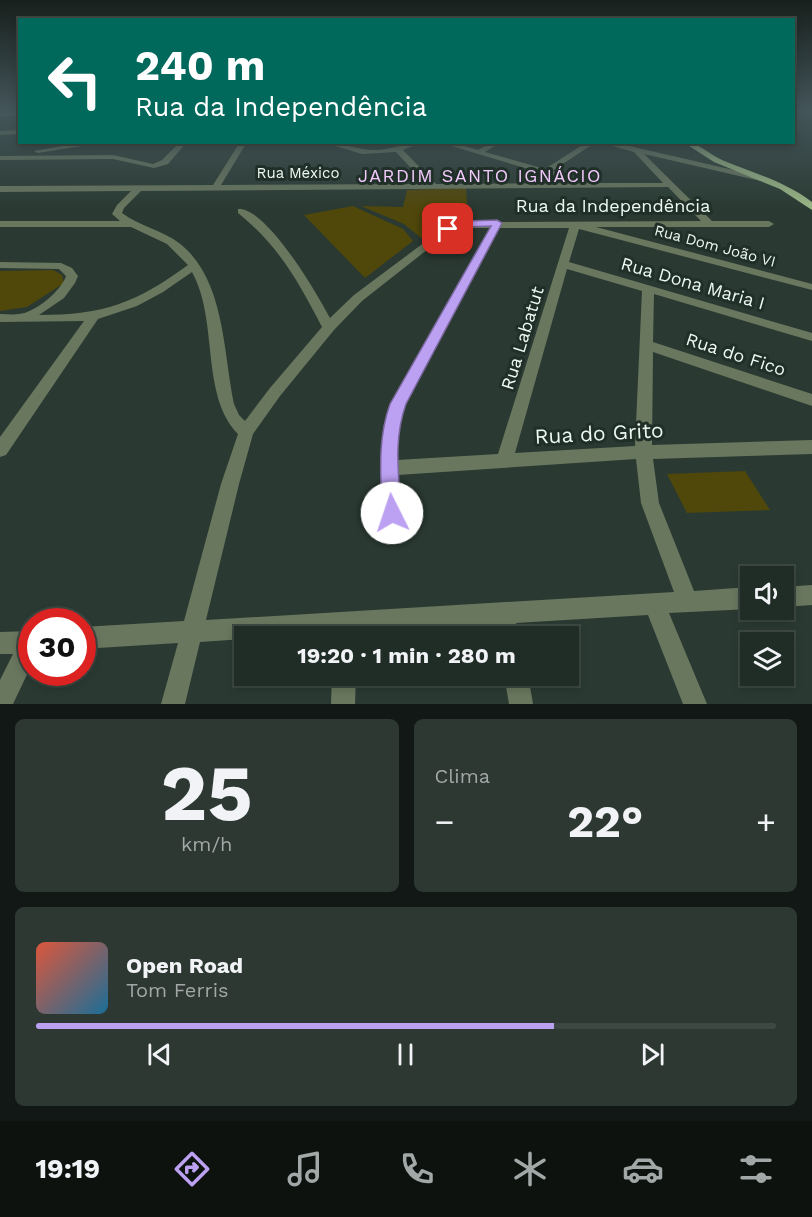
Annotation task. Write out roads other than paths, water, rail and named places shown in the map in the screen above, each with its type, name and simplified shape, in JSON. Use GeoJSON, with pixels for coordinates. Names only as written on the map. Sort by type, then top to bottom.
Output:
{"type":"FeatureCollection","features":[{"type":"Feature","properties":{"kind":"main road"},"geometry":{"type":"LineString","coordinates":[[691,145],[709,156],[798,195],[812,207]]}},
{"type":"Feature","properties":{"kind":"street"},"geometry":{"type":"LineString","coordinates":[[3,157],[82,145]]}},
{"type":"Feature","properties":{"kind":"street"},"geometry":{"type":"LineString","coordinates":[[3,157],[121,158],[154,166],[165,162],[181,145]]}},
{"type":"Feature","properties":{"kind":"street"},"geometry":{"type":"LineString","coordinates":[[216,187],[242,145]]}},
{"type":"Feature","properties":{"kind":"street"},"geometry":{"type":"LineString","coordinates":[[334,145],[357,152],[376,154],[399,151],[413,145]]}},
{"type":"Feature","properties":{"kind":"street"},"geometry":{"type":"LineString","coordinates":[[451,145],[592,185]]}},
{"type":"Feature","properties":{"kind":"street"},"geometry":{"type":"LineString","coordinates":[[479,153],[493,145]]}},
{"type":"Feature","properties":{"kind":"street"},"geometry":{"type":"LineString","coordinates":[[546,172],[589,145]]}},
{"type":"Feature","properties":{"kind":"street"},"geometry":{"type":"LineString","coordinates":[[612,145],[765,180]]}},
{"type":"Feature","properties":{"kind":"street"},"geometry":{"type":"LineString","coordinates":[[55,158],[65,147]]}},
{"type":"Feature","properties":{"kind":"street"},"geometry":{"type":"LineString","coordinates":[[399,151],[433,186]]}},
{"type":"Feature","properties":{"kind":"street"},"geometry":{"type":"LineString","coordinates":[[637,151],[708,223]]}},
{"type":"Feature","properties":{"kind":"street"},"geometry":{"type":"LineString","coordinates":[[702,165],[712,162],[709,156]]}},
{"type":"Feature","properties":{"kind":"street","name":"Rua México"},"geometry":{"type":"LineString","coordinates":[[0,189],[668,185]]}},
{"type":"Feature","properties":{"kind":"street"},"geometry":{"type":"LineString","coordinates":[[91,225],[117,213],[139,188]]}},
{"type":"Feature","properties":{"kind":"street"},"geometry":{"type":"LineString","coordinates":[[241,211],[264,227],[283,248],[329,327]]}},
{"type":"Feature","properties":{"kind":"street"},"geometry":{"type":"LineString","coordinates":[[117,213],[133,224],[176,245],[194,265],[208,295],[226,404],[233,419],[246,432]]}},
{"type":"Feature","properties":{"kind":"street"},"geometry":{"type":"LineString","coordinates":[[392,513],[388,468],[391,423],[398,404],[497,223]]}},
{"type":"Feature","properties":{"kind":"street"},"geometry":{"type":"LineString","coordinates":[[0,224],[133,224]]}},
{"type":"Feature","properties":{"kind":"street","name":"Rua da Independência"},"geometry":{"type":"LineString","coordinates":[[173,704],[246,432],[275,392],[329,327],[371,287],[448,229],[466,224],[769,224]]}},
{"type":"Feature","properties":{"kind":"street","name":"Rua Labatut"},"geometry":{"type":"LineString","coordinates":[[504,462],[575,225]]}},
{"type":"Feature","properties":{"kind":"street","name":"Rua Dom João VI"},"geometry":{"type":"LineString","coordinates":[[575,225],[812,286]]}},
{"type":"Feature","properties":{"kind":"street","name":"Rua Dona Maria I"},"geometry":{"type":"LineString","coordinates":[[563,264],[812,337]]}},
{"type":"Feature","properties":{"kind":"street"},"geometry":{"type":"LineString","coordinates":[[0,265],[61,266],[72,276],[71,283],[64,292],[26,318]]}},
{"type":"Feature","properties":{"kind":"street"},"geometry":{"type":"LineString","coordinates":[[0,318],[94,316],[129,305],[145,297],[194,265]]}},
{"type":"Feature","properties":{"kind":"street"},"geometry":{"type":"LineString","coordinates":[[648,288],[644,452],[650,503],[688,600]]}},
{"type":"Feature","properties":{"kind":"street"},"geometry":{"type":"LineString","coordinates":[[0,450],[94,316]]}},
{"type":"Feature","properties":{"kind":"street","name":"Rua do Fico"},"geometry":{"type":"LineString","coordinates":[[647,345],[812,400]]}},
{"type":"Feature","properties":{"kind":"street","name":"Rua do Grito"},"geometry":{"type":"LineString","coordinates":[[388,468],[644,452],[812,447]]}},
{"type":"Feature","properties":{"kind":"street"},"geometry":{"type":"LineString","coordinates":[[794,597],[812,596]]}},
{"type":"Feature","properties":{"kind":"street"},"geometry":{"type":"LineString","coordinates":[[386,626],[504,614],[740,598]]}},
{"type":"Feature","properties":{"kind":"street"},"geometry":{"type":"LineString","coordinates":[[654,603],[695,704]]}},
{"type":"Feature","properties":{"kind":"street"},"geometry":{"type":"LineString","coordinates":[[504,614],[506,626]]}},
{"type":"Feature","properties":{"kind":"street"},"geometry":{"type":"LineString","coordinates":[[96,637],[191,630],[234,630]]}},
{"type":"Feature","properties":{"kind":"street"},"geometry":{"type":"LineString","coordinates":[[0,643],[18,642]]}},
{"type":"Feature","properties":{"kind":"street"},"geometry":{"type":"LineString","coordinates":[[1,704],[18,669]]}},
{"type":"Feature","properties":{"kind":"street"},"geometry":{"type":"LineString","coordinates":[[344,686],[344,704]]}},
{"type":"Feature","properties":{"kind":"street"},"geometry":{"type":"LineString","coordinates":[[518,686],[521,704]]}},
{"type":"Feature","properties":{"kind":"district","name":"JARDIM SANTO IGNÁCIO"},"geometry":{"type":"Point","coordinates":[480,175]}}]}
